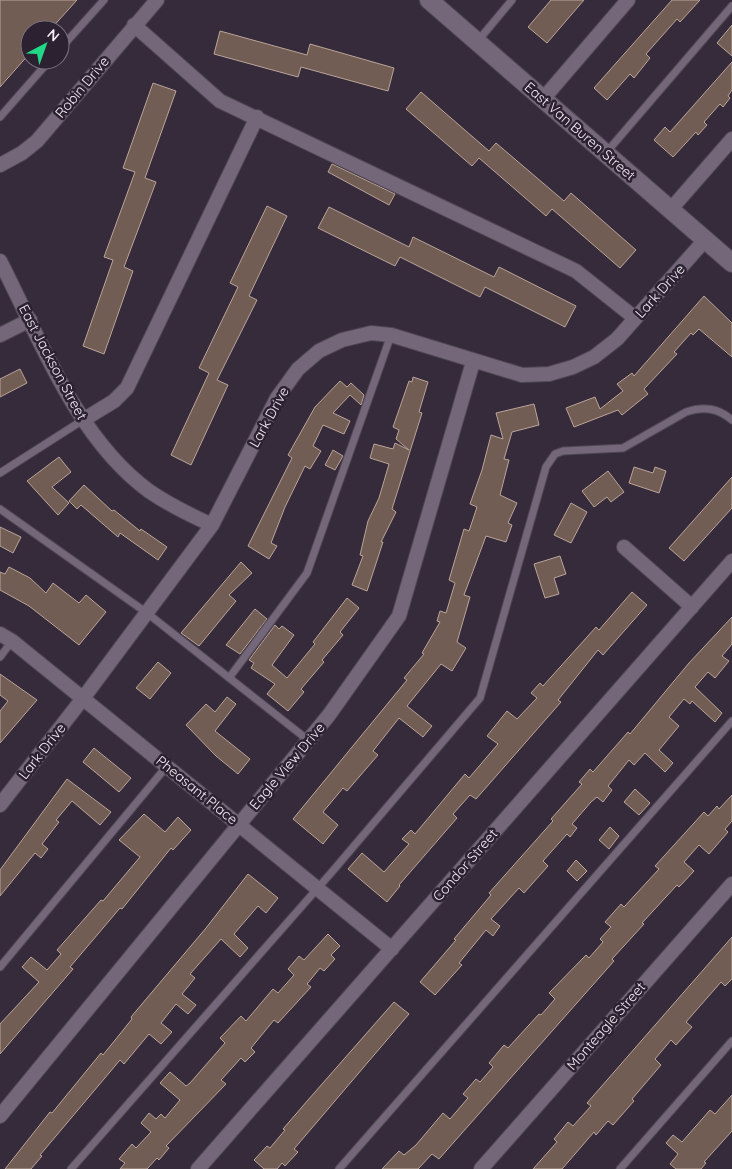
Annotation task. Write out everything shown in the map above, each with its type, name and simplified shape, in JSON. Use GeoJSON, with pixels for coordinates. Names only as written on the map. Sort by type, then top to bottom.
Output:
{"type":"FeatureCollection","features":[{"type":"Feature","properties":{"kind":"street","name":"Robin Drive"},"geometry":{"type":"LineString","coordinates":[[0,165],[22,153],[37,141],[157,0]]}},
{"type":"Feature","properties":{"kind":"street","name":"East Van Buren Street"},"geometry":{"type":"LineString","coordinates":[[429,0],[732,263]]}},
{"type":"Feature","properties":{"kind":"street"},"geometry":{"type":"LineString","coordinates":[[543,99],[628,0]]}},
{"type":"Feature","properties":{"kind":"street"},"geometry":{"type":"LineString","coordinates":[[134,25],[220,101],[257,117],[576,271],[636,318]]}},
{"type":"Feature","properties":{"kind":"street"},"geometry":{"type":"LineString","coordinates":[[83,420],[114,401],[127,388],[257,117]]}},
{"type":"Feature","properties":{"kind":"street"},"geometry":{"type":"LineString","coordinates":[[671,209],[732,139]]}},
{"type":"Feature","properties":{"kind":"street","name":"Lark Drive"},"geometry":{"type":"LineString","coordinates":[[0,805],[84,697],[212,525],[277,398],[298,368],[319,351],[342,340],[370,333],[391,334],[473,362],[522,375],[549,374],[573,367],[594,357],[617,339],[705,240]]}},
{"type":"Feature","properties":{"kind":"street","name":"East Jackson Street"},"geometry":{"type":"LineString","coordinates":[[0,261],[83,420],[111,455],[148,490],[178,510],[212,525]]}},
{"type":"Feature","properties":{"kind":"street"},"geometry":{"type":"LineString","coordinates":[[0,335],[30,320]]}},
{"type":"Feature","properties":{"kind":"street","name":"Eagle View Drive"},"geometry":{"type":"LineString","coordinates":[[0,1116],[335,707],[399,616],[473,362]]}},
{"type":"Feature","properties":{"kind":"street"},"geometry":{"type":"LineString","coordinates":[[624,547],[692,607]]}},
{"type":"Feature","properties":{"kind":"street","name":"Condor Street"},"geometry":{"type":"LineString","coordinates":[[198,1169],[732,561]]}},
{"type":"Feature","properties":{"kind":"street","name":"Pheasant Place"},"geometry":{"type":"LineString","coordinates":[[0,634],[12,641],[84,697],[392,949]]}},
{"type":"Feature","properties":{"kind":"street","name":"Monteagle Street"},"geometry":{"type":"LineString","coordinates":[[481,1169],[732,884]]}},
{"type":"Feature","properties":{"kind":"lane"},"geometry":{"type":"LineString","coordinates":[[70,38],[104,0]]}},
{"type":"Feature","properties":{"kind":"lane"},"geometry":{"type":"LineString","coordinates":[[477,42],[512,0]]}},
{"type":"Feature","properties":{"kind":"lane"},"geometry":{"type":"LineString","coordinates":[[606,154],[732,6]]}},
{"type":"Feature","properties":{"kind":"lane"},"geometry":{"type":"LineString","coordinates":[[0,117],[41,70]]}},
{"type":"Feature","properties":{"kind":"lane"},"geometry":{"type":"LineString","coordinates":[[229,678],[307,573],[391,334]]}},
{"type":"Feature","properties":{"kind":"lane"},"geometry":{"type":"LineString","coordinates":[[72,1169],[318,888],[480,698],[546,467],[555,454],[563,451],[623,448],[696,408],[713,409],[732,420]]}},
{"type":"Feature","properties":{"kind":"lane"},"geometry":{"type":"LineString","coordinates":[[0,473],[83,420]]}},
{"type":"Feature","properties":{"kind":"lane"},"geometry":{"type":"LineString","coordinates":[[0,509],[147,613],[308,740]]}},
{"type":"Feature","properties":{"kind":"lane"},"geometry":{"type":"LineString","coordinates":[[0,657],[12,641]]}},
{"type":"Feature","properties":{"kind":"lane"},"geometry":{"type":"LineString","coordinates":[[339,1169],[732,721]]}},
{"type":"Feature","properties":{"kind":"lane"},"geometry":{"type":"LineString","coordinates":[[0,967],[167,765]]}},
{"type":"Feature","properties":{"kind":"lane"},"geometry":{"type":"LineString","coordinates":[[620,1169],[732,1042]]}},
{"type":"Feature","properties":{"kind":"building"},"geometry":{"type":"Polygon","coordinates":[[[0,0],[77,0],[59,20],[20,20],[20,64],[0,87],[0,0]]]}},
{"type":"Feature","properties":{"kind":"building"},"geometry":{"type":"Polygon","coordinates":[[[551,0],[584,0],[547,43],[528,27],[551,0]]]}},
{"type":"Feature","properties":{"kind":"building"},"geometry":{"type":"Polygon","coordinates":[[[672,0],[700,0],[680,22],[677,19],[646,54],[650,58],[634,78],[630,74],[607,100],[594,88],[672,0]]]}},
{"type":"Feature","properties":{"kind":"building"},"geometry":{"type":"Polygon","coordinates":[[[732,25],[732,56],[717,43],[732,25]]]}},
{"type":"Feature","properties":{"kind":"building"},"geometry":{"type":"Polygon","coordinates":[[[220,31],[307,55],[310,44],[394,68],[388,91],[301,67],[298,77],[214,54],[220,31]]]}},
{"type":"Feature","properties":{"kind":"building"},"geometry":{"type":"Polygon","coordinates":[[[732,62],[732,90],[728,96],[730,98],[723,107],[720,104],[704,122],[707,125],[698,135],[696,132],[673,157],[654,140],[665,127],[670,132],[732,62]]]}},
{"type":"Feature","properties":{"kind":"building"},"geometry":{"type":"Polygon","coordinates":[[[153,83],[176,91],[145,178],[156,182],[124,267],[133,271],[104,354],[83,346],[113,260],[104,257],[135,172],[123,168],[153,83]]]}},
{"type":"Feature","properties":{"kind":"building"},"geometry":{"type":"Polygon","coordinates":[[[421,92],[489,151],[496,143],[564,201],[571,193],[636,250],[620,268],[552,209],[546,216],[479,158],[472,166],[406,109],[421,92]]]}},
{"type":"Feature","properties":{"kind":"building"},"geometry":{"type":"Polygon","coordinates":[[[332,164],[395,194],[389,205],[328,172],[332,164]]]}},
{"type":"Feature","properties":{"kind":"building"},"geometry":{"type":"Polygon","coordinates":[[[267,206],[287,216],[249,296],[257,300],[217,380],[228,385],[191,465],[171,455],[209,373],[199,368],[238,287],[230,283],[267,206]]]}},
{"type":"Feature","properties":{"kind":"building"},"geometry":{"type":"Polygon","coordinates":[[[329,207],[409,247],[413,237],[494,277],[499,267],[576,306],[565,327],[485,287],[480,297],[400,257],[395,266],[318,228],[329,207]]]}},
{"type":"Feature","properties":{"kind":"building"},"geometry":{"type":"Polygon","coordinates":[[[704,296],[732,323],[732,357],[699,329],[693,335],[691,333],[674,352],[677,354],[644,389],[648,394],[622,415],[618,410],[574,427],[566,408],[595,397],[600,409],[623,391],[617,384],[632,373],[634,376],[704,296]]]}},
{"type":"Feature","properties":{"kind":"building"},"geometry":{"type":"Polygon","coordinates":[[[20,369],[27,383],[0,397],[0,379],[20,369]]]}},
{"type":"Feature","properties":{"kind":"building"},"geometry":{"type":"Polygon","coordinates":[[[413,377],[428,382],[419,412],[422,413],[392,509],[396,512],[381,542],[383,542],[367,591],[352,585],[363,556],[360,555],[368,521],[379,498],[389,464],[370,458],[374,444],[393,449],[395,443],[409,450],[396,439],[399,430],[393,427],[409,381],[412,382],[413,377]]]}},
{"type":"Feature","properties":{"kind":"building"},"geometry":{"type":"Polygon","coordinates":[[[340,381],[347,387],[351,383],[364,395],[361,405],[350,395],[333,413],[350,421],[344,434],[323,425],[313,446],[321,451],[310,469],[305,466],[285,507],[271,543],[277,546],[269,559],[248,546],[292,458],[288,455],[315,407],[340,381]]]}},
{"type":"Feature","properties":{"kind":"building"},"geometry":{"type":"Polygon","coordinates":[[[534,404],[539,425],[512,432],[504,459],[509,460],[500,495],[517,503],[508,523],[512,525],[506,542],[486,536],[464,595],[470,597],[457,642],[466,648],[452,671],[441,664],[407,706],[432,726],[423,737],[399,718],[373,751],[378,755],[347,791],[343,788],[323,812],[338,825],[323,844],[293,819],[407,680],[404,678],[424,654],[422,653],[440,622],[437,621],[440,611],[446,613],[455,583],[449,580],[464,529],[469,531],[477,507],[470,504],[482,470],[491,435],[503,439],[496,413],[534,404]]]}},
{"type":"Feature","properties":{"kind":"building"},"geometry":{"type":"Polygon","coordinates":[[[333,450],[343,456],[335,470],[325,465],[333,450]]]}},
{"type":"Feature","properties":{"kind":"building"},"geometry":{"type":"Polygon","coordinates":[[[59,457],[71,472],[52,487],[69,503],[58,515],[27,481],[59,457]]]}},
{"type":"Feature","properties":{"kind":"building"},"geometry":{"type":"Polygon","coordinates":[[[634,467],[653,473],[655,467],[666,471],[659,493],[629,483],[634,467]]]}},
{"type":"Feature","properties":{"kind":"building"},"geometry":{"type":"Polygon","coordinates":[[[608,471],[624,492],[611,502],[607,497],[594,507],[582,491],[608,471]]]}},
{"type":"Feature","properties":{"kind":"building"},"geometry":{"type":"Polygon","coordinates":[[[732,477],[732,508],[684,561],[669,548],[732,477]]]}},
{"type":"Feature","properties":{"kind":"building"},"geometry":{"type":"Polygon","coordinates":[[[84,485],[112,511],[114,510],[140,531],[141,529],[167,547],[158,560],[120,533],[118,537],[81,505],[77,509],[69,501],[84,485]]]}},
{"type":"Feature","properties":{"kind":"building"},"geometry":{"type":"Polygon","coordinates":[[[571,503],[587,512],[571,543],[554,535],[571,503]]]}},
{"type":"Feature","properties":{"kind":"building"},"geometry":{"type":"Polygon","coordinates":[[[0,527],[21,537],[13,553],[0,546],[0,527]]]}},
{"type":"Feature","properties":{"kind":"building"},"geometry":{"type":"Polygon","coordinates":[[[560,556],[566,574],[554,578],[559,594],[545,598],[534,564],[560,556]]]}},
{"type":"Feature","properties":{"kind":"building"},"geometry":{"type":"Polygon","coordinates":[[[241,562],[252,573],[229,595],[236,601],[199,646],[181,633],[241,562]]]}},
{"type":"Feature","properties":{"kind":"building"},"geometry":{"type":"Polygon","coordinates":[[[9,567],[30,578],[46,593],[53,583],[79,603],[86,595],[106,612],[79,645],[29,606],[0,590],[0,572],[5,574],[9,567]]]}},
{"type":"Feature","properties":{"kind":"building"},"geometry":{"type":"Polygon","coordinates":[[[632,592],[647,605],[603,655],[598,650],[558,700],[561,702],[476,799],[470,795],[453,814],[457,818],[399,885],[387,902],[348,869],[362,853],[384,872],[409,844],[402,839],[411,830],[415,834],[465,774],[469,778],[498,744],[487,736],[507,711],[517,719],[537,698],[531,693],[540,683],[543,686],[596,627],[599,630],[632,592]]]}},
{"type":"Feature","properties":{"kind":"building"},"geometry":{"type":"Polygon","coordinates":[[[347,598],[359,608],[340,632],[343,635],[322,660],[324,662],[301,689],[304,692],[288,711],[267,694],[275,684],[251,668],[254,663],[249,660],[275,625],[279,629],[282,626],[294,635],[272,665],[287,678],[315,644],[313,642],[347,598]]]}},
{"type":"Feature","properties":{"kind":"building"},"geometry":{"type":"Polygon","coordinates":[[[255,609],[267,619],[240,654],[226,645],[255,609]]]}},
{"type":"Feature","properties":{"kind":"building"},"geometry":{"type":"Polygon","coordinates":[[[732,617],[732,644],[722,656],[729,661],[715,678],[708,672],[695,687],[722,713],[715,722],[692,701],[690,704],[684,699],[669,717],[679,726],[659,750],[673,763],[665,772],[645,753],[634,765],[629,760],[608,786],[612,790],[603,802],[597,797],[591,802],[572,824],[577,828],[570,837],[567,834],[543,861],[548,866],[524,893],[519,888],[491,919],[500,926],[493,936],[486,930],[459,963],[462,965],[435,995],[420,982],[491,895],[489,893],[553,821],[551,819],[582,784],[579,782],[590,769],[593,772],[628,732],[630,734],[689,663],[732,617]]]}},
{"type":"Feature","properties":{"kind":"building"},"geometry":{"type":"Polygon","coordinates":[[[158,662],[171,673],[150,699],[136,688],[158,662]]]}},
{"type":"Feature","properties":{"kind":"building"},"geometry":{"type":"Polygon","coordinates":[[[0,674],[37,700],[0,743],[0,711],[8,701],[0,695],[0,674]]]}},
{"type":"Feature","properties":{"kind":"building"},"geometry":{"type":"Polygon","coordinates":[[[227,697],[236,704],[215,731],[250,759],[238,774],[216,756],[186,725],[206,704],[215,712],[227,697]]]}},
{"type":"Feature","properties":{"kind":"building"},"geometry":{"type":"Polygon","coordinates":[[[94,748],[131,778],[119,792],[83,762],[94,748]]]}},
{"type":"Feature","properties":{"kind":"building"},"geometry":{"type":"Polygon","coordinates":[[[67,779],[111,812],[100,825],[72,801],[56,820],[59,822],[42,844],[48,849],[41,858],[35,853],[0,896],[0,870],[67,779]]]}},
{"type":"Feature","properties":{"kind":"building"},"geometry":{"type":"Polygon","coordinates":[[[635,789],[650,803],[639,815],[624,802],[635,789]]]}},
{"type":"Feature","properties":{"kind":"building"},"geometry":{"type":"Polygon","coordinates":[[[732,795],[732,821],[725,829],[728,832],[709,854],[699,845],[684,862],[694,871],[679,887],[677,885],[642,923],[644,924],[612,959],[614,961],[439,1159],[432,1154],[418,1169],[382,1169],[399,1151],[404,1155],[416,1145],[443,1113],[450,1119],[468,1098],[463,1094],[476,1079],[480,1082],[493,1067],[489,1063],[504,1045],[508,1048],[539,1014],[541,1015],[555,999],[549,993],[586,955],[589,958],[603,942],[600,939],[611,927],[605,922],[621,904],[624,907],[659,869],[655,866],[704,812],[708,816],[717,806],[719,809],[732,795]]]}},
{"type":"Feature","properties":{"kind":"building"},"geometry":{"type":"Polygon","coordinates":[[[144,814],[165,832],[178,817],[191,830],[173,850],[171,848],[122,909],[120,908],[70,967],[73,969],[0,1054],[0,1024],[39,982],[22,967],[31,957],[47,970],[61,954],[57,950],[101,900],[103,901],[140,857],[119,840],[144,814]]]}},
{"type":"Feature","properties":{"kind":"building"},"geometry":{"type":"Polygon","coordinates":[[[610,827],[619,836],[609,849],[599,840],[610,827]]]}},
{"type":"Feature","properties":{"kind":"building"},"geometry":{"type":"Polygon","coordinates":[[[576,860],[587,871],[577,881],[567,871],[576,860]]]}},
{"type":"Feature","properties":{"kind":"building"},"geometry":{"type":"Polygon","coordinates":[[[248,874],[278,898],[266,913],[258,906],[234,934],[248,948],[240,957],[221,939],[190,974],[195,978],[182,994],[196,1005],[188,1014],[176,1004],[161,1023],[172,1032],[161,1044],[149,1034],[124,1064],[120,1060],[40,1155],[42,1156],[31,1169],[5,1169],[50,1112],[52,1113],[101,1053],[103,1055],[132,1019],[131,1017],[206,928],[248,874]]]}},
{"type":"Feature","properties":{"kind":"building"},"geometry":{"type":"Polygon","coordinates":[[[328,934],[340,946],[331,955],[335,959],[324,971],[320,968],[307,984],[311,987],[278,1023],[274,1020],[251,1048],[255,1052],[245,1062],[241,1058],[221,1080],[226,1084],[166,1146],[169,1148],[159,1160],[157,1158],[147,1169],[120,1169],[125,1163],[119,1159],[132,1144],[136,1148],[151,1132],[141,1123],[149,1113],[156,1119],[161,1114],[165,1118],[180,1100],[160,1083],[170,1072],[186,1086],[190,1083],[225,1043],[220,1038],[241,1016],[246,1021],[273,989],[278,993],[294,975],[288,969],[299,956],[304,960],[328,934]]]}},
{"type":"Feature","properties":{"kind":"building"},"geometry":{"type":"Polygon","coordinates":[[[732,937],[732,979],[725,986],[721,982],[686,1022],[692,1027],[676,1045],[671,1040],[655,1059],[661,1065],[632,1099],[634,1101],[613,1125],[608,1121],[596,1135],[594,1132],[562,1169],[533,1169],[557,1142],[554,1139],[568,1122],[573,1126],[591,1106],[587,1103],[732,937]]]}},
{"type":"Feature","properties":{"kind":"building"},"geometry":{"type":"Polygon","coordinates":[[[394,1002],[409,1014],[294,1149],[298,1152],[285,1166],[282,1163],[277,1169],[264,1169],[254,1160],[267,1146],[270,1148],[285,1130],[283,1129],[394,1002]]]}},
{"type":"Feature","properties":{"kind":"building"},"geometry":{"type":"Polygon","coordinates":[[[732,1095],[732,1131],[704,1162],[706,1163],[701,1169],[676,1169],[670,1164],[678,1154],[666,1143],[673,1135],[682,1142],[710,1110],[715,1114],[732,1095]]]}}]}
